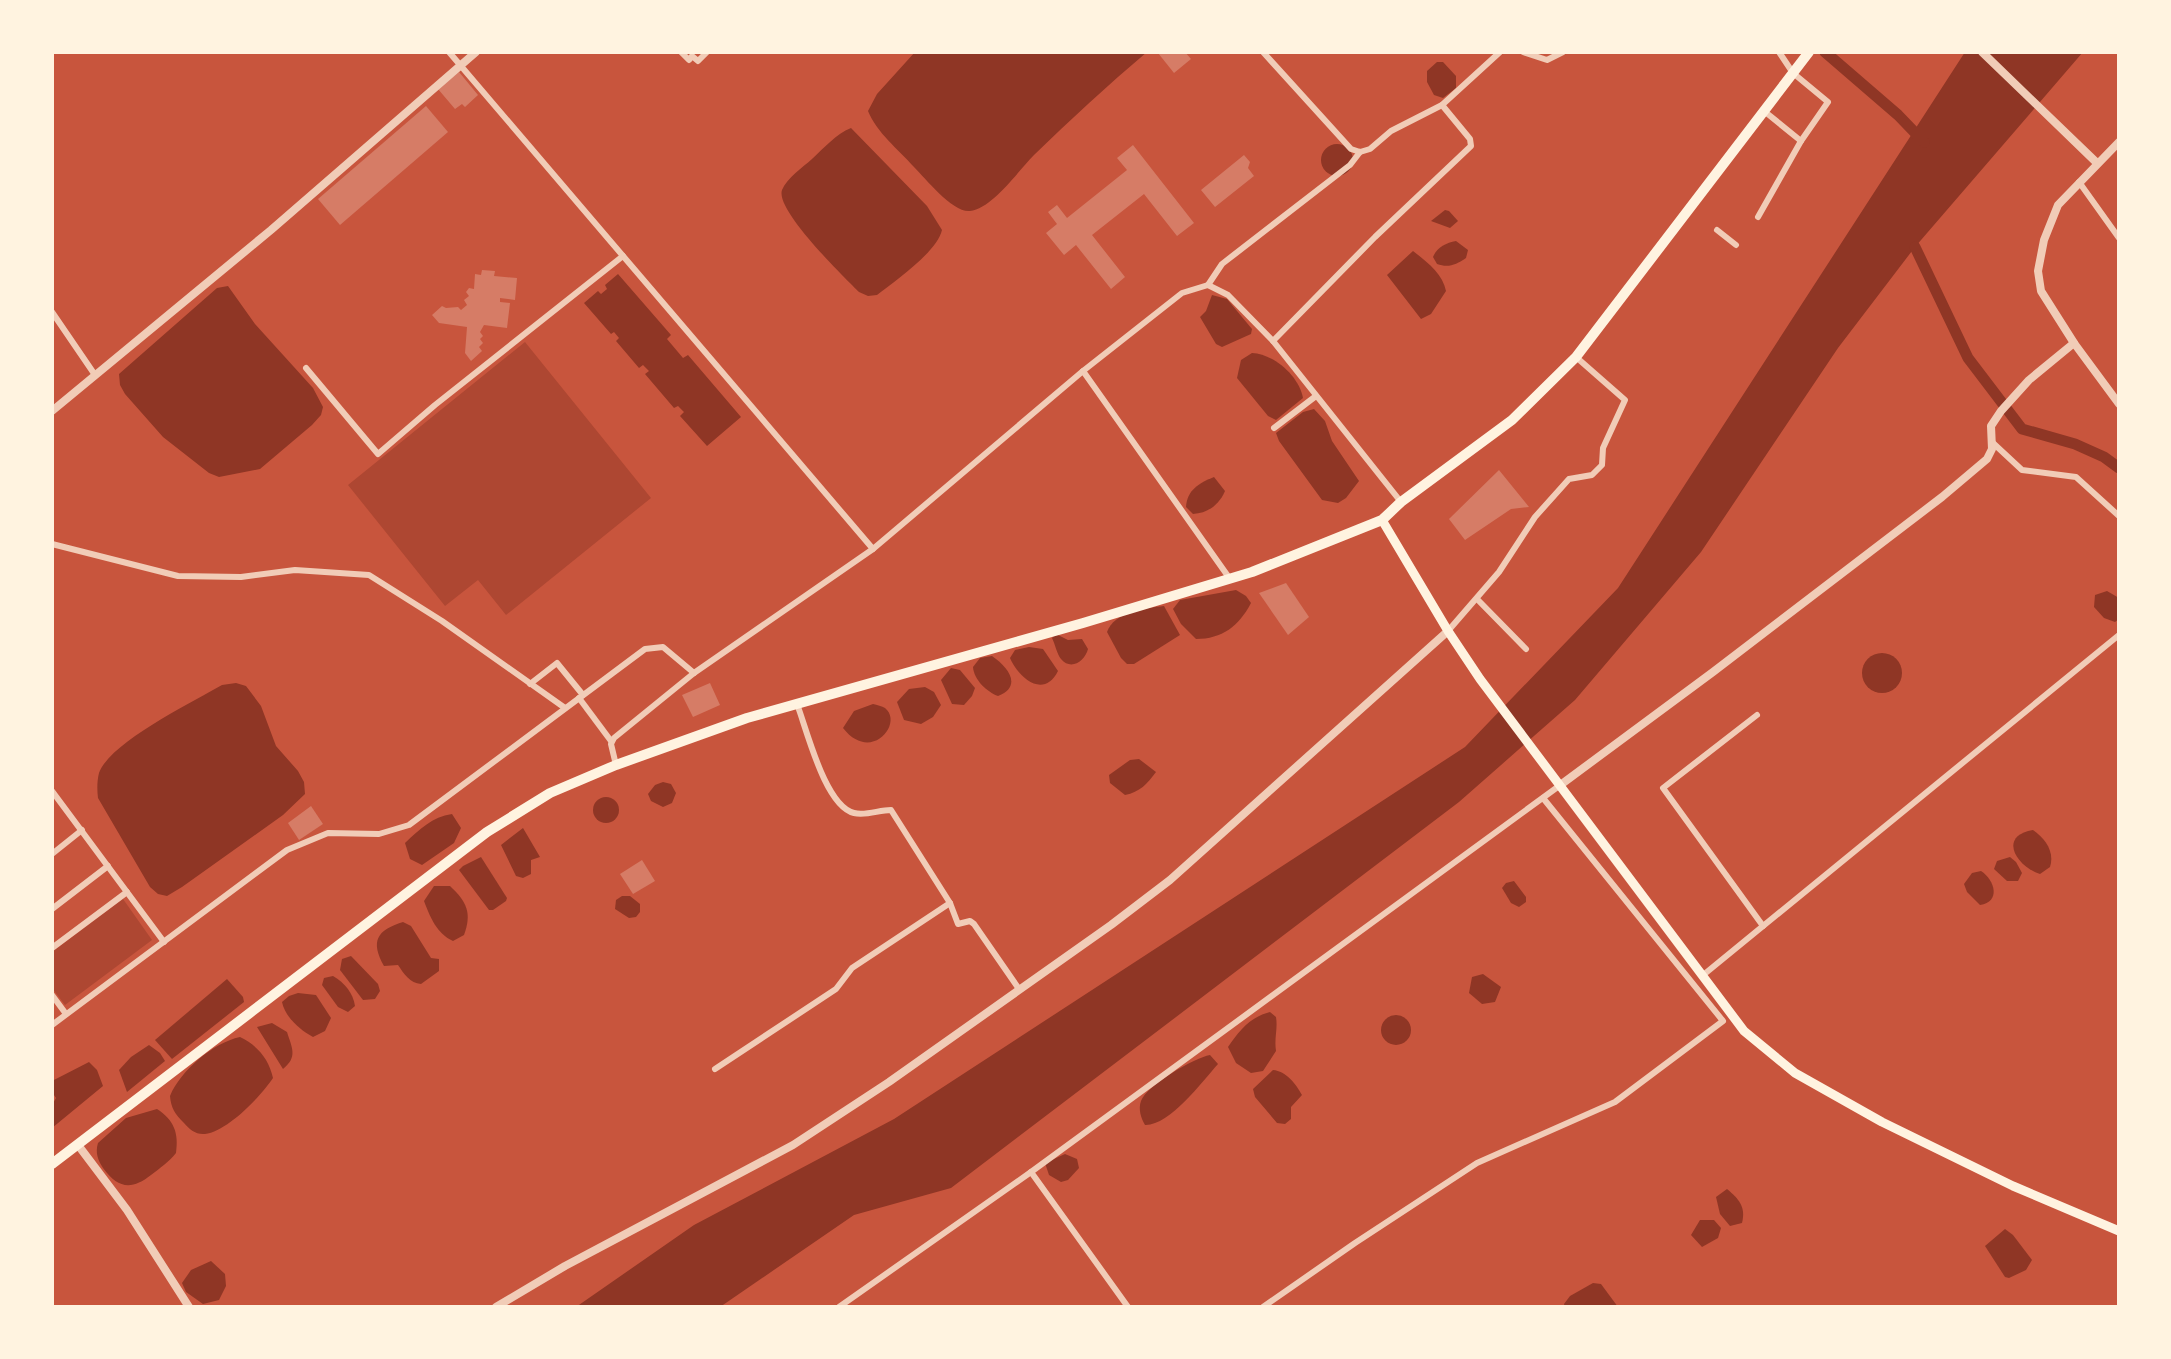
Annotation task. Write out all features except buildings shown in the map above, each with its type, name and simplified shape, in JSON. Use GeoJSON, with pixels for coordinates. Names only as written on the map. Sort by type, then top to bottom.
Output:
{"type":"FeatureCollection","features":[{"type":"Feature","properties":{"kind":"main road"},"geometry":{"type":"LineString","coordinates":[[52,1164],[487,832],[550,793],[616,765],[747,718],[1230,579],[1382,520],[1401,502],[1512,420],[1576,357],[1806,55]]}},
{"type":"Feature","properties":{"kind":"main road"},"geometry":{"type":"LineString","coordinates":[[1382,520],[1480,679],[1744,1031],[1804,1079],[1999,1180],[2119,1231]]}},
{"type":"Feature","properties":{"kind":"street"},"geometry":{"type":"LineString","coordinates":[[449,52],[873,549]]}},
{"type":"Feature","properties":{"kind":"street"},"geometry":{"type":"LineString","coordinates":[[52,411],[271,230],[476,52]]}},
{"type":"Feature","properties":{"kind":"street"},"geometry":{"type":"LineString","coordinates":[[681,52],[689,60],[692,56],[698,61],[707,52]]}},
{"type":"Feature","properties":{"kind":"street"},"geometry":{"type":"LineString","coordinates":[[1263,52],[1351,149],[1360,152],[1370,149],[1391,131],[1442,105],[1500,52]]}},
{"type":"Feature","properties":{"kind":"street"},"geometry":{"type":"LineString","coordinates":[[1523,52],[1547,60],[1563,52]]}},
{"type":"Feature","properties":{"kind":"street"},"geometry":{"type":"LineString","coordinates":[[1758,217],[1801,141],[1828,102],[1793,73],[1779,52]]}},
{"type":"Feature","properties":{"kind":"street"},"geometry":{"type":"LineString","coordinates":[[1982,52],[2097,163]]}},
{"type":"Feature","properties":{"kind":"street"},"geometry":{"type":"LineString","coordinates":[[1273,341],[1364,247],[1471,146],[1470,139],[1442,105]]}},
{"type":"Feature","properties":{"kind":"street"},"geometry":{"type":"LineString","coordinates":[[1764,111],[1801,141]]}},
{"type":"Feature","properties":{"kind":"street"},"geometry":{"type":"LineString","coordinates":[[2119,142],[2058,205],[2044,240],[2038,271],[2041,291],[2119,404]]}},
{"type":"Feature","properties":{"kind":"street"},"geometry":{"type":"LineString","coordinates":[[611,741],[694,673],[873,549],[1083,371],[1182,293],[1208,285],[1222,264],[1350,165],[1360,152]]}},
{"type":"Feature","properties":{"kind":"street"},"geometry":{"type":"LineString","coordinates":[[2079,182],[2119,238]]}},
{"type":"Feature","properties":{"kind":"street"},"geometry":{"type":"LineString","coordinates":[[1717,230],[1736,245]]}},
{"type":"Feature","properties":{"kind":"street"},"geometry":{"type":"LineString","coordinates":[[306,368],[378,454],[623,256]]}},
{"type":"Feature","properties":{"kind":"street"},"geometry":{"type":"LineString","coordinates":[[1208,285],[1228,295],[1273,341],[1401,502]]}},
{"type":"Feature","properties":{"kind":"street"},"geometry":{"type":"LineString","coordinates":[[52,312],[95,375]]}},
{"type":"Feature","properties":{"kind":"street"},"geometry":{"type":"LineString","coordinates":[[839,1307],[1031,1172],[1543,798],[1942,497],[1987,459],[1992,449],[1991,426],[2001,411],[2029,380],[2074,343]]}},
{"type":"Feature","properties":{"kind":"street"},"geometry":{"type":"LineString","coordinates":[[496,1307],[565,1266],[793,1145],[889,1082],[1170,880],[1448,631],[1499,572],[1535,517],[1569,479],[1592,475],[1602,465],[1603,448],[1625,400],[1576,357]]}},
{"type":"Feature","properties":{"kind":"street"},"geometry":{"type":"LineString","coordinates":[[1083,371],[1230,579]]}},
{"type":"Feature","properties":{"kind":"street"},"geometry":{"type":"LineString","coordinates":[[1274,428],[1316,396]]}},
{"type":"Feature","properties":{"kind":"street"},"geometry":{"type":"LineString","coordinates":[[1990,440],[2022,470],[2076,477],[2119,516]]}},
{"type":"Feature","properties":{"kind":"street"},"geometry":{"type":"LineString","coordinates":[[52,544],[178,576],[241,577],[295,570],[369,575],[442,621],[565,708]]}},
{"type":"Feature","properties":{"kind":"street"},"geometry":{"type":"LineString","coordinates":[[1477,599],[1526,649]]}},
{"type":"Feature","properties":{"kind":"street"},"geometry":{"type":"LineString","coordinates":[[1702,976],[2119,635]]}},
{"type":"Feature","properties":{"kind":"street"},"geometry":{"type":"LineString","coordinates":[[52,1025],[287,850],[328,833],[379,834],[409,825],[645,649],[663,647],[694,673]]}},
{"type":"Feature","properties":{"kind":"street"},"geometry":{"type":"LineString","coordinates":[[530,684],[557,663],[611,741],[616,765]]}},
{"type":"Feature","properties":{"kind":"street"},"geometry":{"type":"LineString","coordinates":[[797,704],[829,791],[843,808],[855,813],[891,810],[950,903],[958,924],[970,921],[974,924],[1019,989]]}},
{"type":"Feature","properties":{"kind":"street"},"geometry":{"type":"LineString","coordinates":[[1757,715],[1663,788],[1763,926]]}},
{"type":"Feature","properties":{"kind":"street"},"geometry":{"type":"LineString","coordinates":[[52,791],[164,942]]}},
{"type":"Feature","properties":{"kind":"street"},"geometry":{"type":"LineString","coordinates":[[1263,1307],[1477,1163],[1615,1102],[1723,1021],[1543,798]]}},
{"type":"Feature","properties":{"kind":"street"},"geometry":{"type":"LineString","coordinates":[[52,854],[82,830]]}},
{"type":"Feature","properties":{"kind":"street"},"geometry":{"type":"LineString","coordinates":[[52,909],[108,866]]}},
{"type":"Feature","properties":{"kind":"street"},"geometry":{"type":"LineString","coordinates":[[52,948],[127,892]]}},
{"type":"Feature","properties":{"kind":"street"},"geometry":{"type":"LineString","coordinates":[[715,1069],[836,989],[852,968],[950,903]]}},
{"type":"Feature","properties":{"kind":"street"},"geometry":{"type":"LineString","coordinates":[[52,995],[66,1014]]}},
{"type":"Feature","properties":{"kind":"street"},"geometry":{"type":"LineString","coordinates":[[78,1145],[127,1210],[189,1307]]}},
{"type":"Feature","properties":{"kind":"street"},"geometry":{"type":"LineString","coordinates":[[1031,1172],[1128,1307]]}},
{"type":"Feature","properties":{"kind":"shaded area"},"geometry":{"type":"Polygon","coordinates":[[[915,52],[1147,52],[1034,155],[1005,188],[987,203],[970,211],[956,207],[940,194],[882,134],[868,111],[877,94],[915,52]]]}},
{"type":"Feature","properties":{"kind":"shaded area"},"geometry":{"type":"Polygon","coordinates":[[[1965,52],[2083,52],[1915,247],[1838,348],[1701,552],[1575,700],[1459,802],[951,1188],[854,1215],[720,1307],[576,1307],[694,1225],[894,1119],[1465,747],[1618,588],[1965,52]]]}},
{"type":"Feature","properties":{"kind":"shaded area"},"geometry":{"type":"Polygon","coordinates":[[[1437,62],[1443,62],[1456,76],[1456,88],[1443,98],[1434,95],[1427,82],[1427,71],[1437,62]]]}},
{"type":"Feature","properties":{"kind":"shaded area"},"geometry":{"type":"Polygon","coordinates":[[[851,128],[927,206],[942,230],[939,239],[924,257],[877,295],[868,296],[851,284],[799,227],[783,200],[782,190],[791,177],[851,128]]]}},
{"type":"Feature","properties":{"kind":"shaded area"},"geometry":{"type":"Polygon","coordinates":[[[1337,144],[1348,149],[1353,160],[1348,171],[1337,176],[1326,171],[1321,160],[1326,149],[1337,144]]]}},
{"type":"Feature","properties":{"kind":"shaded area"},"geometry":{"type":"Polygon","coordinates":[[[1445,210],[1458,221],[1450,228],[1431,221],[1445,210]]]}},
{"type":"Feature","properties":{"kind":"shaded area"},"geometry":{"type":"Polygon","coordinates":[[[1456,241],[1468,250],[1466,258],[1452,265],[1437,264],[1433,257],[1437,251],[1445,244],[1456,241]]]}},
{"type":"Feature","properties":{"kind":"shaded area"},"geometry":{"type":"Polygon","coordinates":[[[1413,251],[1438,274],[1446,291],[1431,314],[1421,319],[1387,275],[1413,251]]]}},
{"type":"Feature","properties":{"kind":"shaded area"},"geometry":{"type":"Polygon","coordinates":[[[618,274],[671,335],[667,339],[683,358],[688,355],[741,417],[707,446],[680,416],[684,412],[678,406],[674,408],[645,374],[649,371],[643,365],[639,368],[616,341],[619,338],[614,332],[611,334],[584,303],[598,291],[601,294],[607,289],[605,285],[618,274]]]}},
{"type":"Feature","properties":{"kind":"shaded area"},"geometry":{"type":"Polygon","coordinates":[[[228,286],[255,324],[313,388],[323,407],[321,415],[312,425],[260,469],[219,477],[209,473],[163,437],[125,394],[119,374],[217,288],[228,286]]]}},
{"type":"Feature","properties":{"kind":"shaded area"},"geometry":{"type":"Polygon","coordinates":[[[1212,295],[1227,299],[1252,329],[1251,334],[1222,347],[1216,344],[1200,317],[1212,295]]]}},
{"type":"Feature","properties":{"kind":"shaded area"},"geometry":{"type":"Polygon","coordinates":[[[525,342],[651,498],[506,615],[478,580],[445,606],[348,485],[525,342]]]}},
{"type":"Feature","properties":{"kind":"shaded area"},"geometry":{"type":"Polygon","coordinates":[[[1252,353],[1277,362],[1291,374],[1301,390],[1303,398],[1276,420],[1268,416],[1237,378],[1241,360],[1252,353]]]}},
{"type":"Feature","properties":{"kind":"shaded area"},"geometry":{"type":"Polygon","coordinates":[[[1314,409],[1325,421],[1332,441],[1359,481],[1338,503],[1322,500],[1276,433],[1303,412],[1314,409]]]}},
{"type":"Feature","properties":{"kind":"shaded area"},"geometry":{"type":"Polygon","coordinates":[[[1214,477],[1225,491],[1223,496],[1208,510],[1193,514],[1186,507],[1191,492],[1214,477]]]}},
{"type":"Feature","properties":{"kind":"shaded area"},"geometry":{"type":"Polygon","coordinates":[[[1236,590],[1251,603],[1229,630],[1214,637],[1196,639],[1181,624],[1173,609],[1180,600],[1236,590]]]}},
{"type":"Feature","properties":{"kind":"shaded area"},"geometry":{"type":"Polygon","coordinates":[[[2107,591],[2119,598],[2119,619],[2115,622],[2104,618],[2094,607],[2095,595],[2107,591]]]}},
{"type":"Feature","properties":{"kind":"shaded area"},"geometry":{"type":"Polygon","coordinates":[[[1164,606],[1180,635],[1134,664],[1127,664],[1107,632],[1111,625],[1131,612],[1164,606]]]}},
{"type":"Feature","properties":{"kind":"shaded area"},"geometry":{"type":"Polygon","coordinates":[[[1056,634],[1068,640],[1082,639],[1088,649],[1084,657],[1077,663],[1065,663],[1052,638],[1056,634]]]}},
{"type":"Feature","properties":{"kind":"shaded area"},"geometry":{"type":"Polygon","coordinates":[[[1029,647],[1043,649],[1058,671],[1046,684],[1039,685],[1025,679],[1010,658],[1015,650],[1029,647]]]}},
{"type":"Feature","properties":{"kind":"shaded area"},"geometry":{"type":"Polygon","coordinates":[[[1882,653],[1896,659],[1902,673],[1896,687],[1882,693],[1868,687],[1862,673],[1868,659],[1882,653]]]}},
{"type":"Feature","properties":{"kind":"shaded area"},"geometry":{"type":"Polygon","coordinates":[[[992,656],[1008,671],[1011,682],[1006,692],[998,696],[982,685],[973,667],[980,658],[992,656]]]}},
{"type":"Feature","properties":{"kind":"shaded area"},"geometry":{"type":"Polygon","coordinates":[[[951,668],[960,670],[975,688],[964,705],[952,704],[941,680],[951,668]]]}},
{"type":"Feature","properties":{"kind":"shaded area"},"geometry":{"type":"Polygon","coordinates":[[[236,683],[246,686],[261,706],[276,746],[304,782],[305,794],[283,815],[182,887],[167,896],[158,894],[150,887],[98,798],[99,773],[106,761],[135,736],[222,685],[236,683]]]}},
{"type":"Feature","properties":{"kind":"shaded area"},"geometry":{"type":"Polygon","coordinates":[[[925,687],[934,692],[941,705],[933,717],[921,724],[904,720],[897,702],[909,689],[925,687]]]}},
{"type":"Feature","properties":{"kind":"shaded area"},"geometry":{"type":"Polygon","coordinates":[[[873,704],[885,708],[890,715],[890,723],[882,737],[864,742],[843,728],[854,711],[873,704]]]}},
{"type":"Feature","properties":{"kind":"shaded area"},"geometry":{"type":"Polygon","coordinates":[[[1139,759],[1156,772],[1143,787],[1125,795],[1110,783],[1109,775],[1130,760],[1139,759]]]}},
{"type":"Feature","properties":{"kind":"shaded area"},"geometry":{"type":"Polygon","coordinates":[[[663,782],[671,784],[676,793],[672,803],[663,807],[651,801],[648,794],[655,785],[663,782]]]}},
{"type":"Feature","properties":{"kind":"shaded area"},"geometry":{"type":"Polygon","coordinates":[[[606,797],[615,801],[619,810],[615,819],[606,823],[597,819],[593,810],[597,801],[606,797]]]}},
{"type":"Feature","properties":{"kind":"shaded area"},"geometry":{"type":"Polygon","coordinates":[[[452,814],[461,828],[454,843],[422,865],[410,859],[405,843],[432,821],[452,814]]]}},
{"type":"Feature","properties":{"kind":"shaded area"},"geometry":{"type":"Polygon","coordinates":[[[523,828],[540,857],[531,860],[531,874],[523,878],[516,876],[501,845],[523,828]]]}},
{"type":"Feature","properties":{"kind":"shaded area"},"geometry":{"type":"Polygon","coordinates":[[[2033,830],[2045,841],[2051,856],[2050,867],[2040,874],[2024,865],[2014,852],[2016,838],[2033,830]]]}},
{"type":"Feature","properties":{"kind":"shaded area"},"geometry":{"type":"Polygon","coordinates":[[[481,857],[507,898],[493,910],[489,910],[459,870],[481,857]]]}},
{"type":"Feature","properties":{"kind":"shaded area"},"geometry":{"type":"Polygon","coordinates":[[[2010,857],[2022,873],[2018,881],[2007,881],[1994,869],[1997,861],[2010,857]]]}},
{"type":"Feature","properties":{"kind":"shaded area"},"geometry":{"type":"Polygon","coordinates":[[[1981,871],[1994,890],[1991,900],[1980,905],[1967,892],[1964,884],[1972,873],[1981,871]]]}},
{"type":"Feature","properties":{"kind":"shaded area"},"geometry":{"type":"Polygon","coordinates":[[[1514,881],[1526,897],[1526,902],[1519,907],[1511,903],[1502,888],[1514,881]]]}},
{"type":"Feature","properties":{"kind":"shaded area"},"geometry":{"type":"Polygon","coordinates":[[[434,886],[450,886],[466,908],[468,920],[464,935],[453,941],[438,929],[424,901],[434,886]]]}},
{"type":"Feature","properties":{"kind":"shaded area"},"geometry":{"type":"Polygon","coordinates":[[[630,896],[640,904],[636,917],[629,918],[615,909],[616,900],[630,896]]]}},
{"type":"Feature","properties":{"kind":"shaded area"},"geometry":{"type":"Polygon","coordinates":[[[123,899],[152,940],[65,1005],[52,988],[52,952],[123,899]]]}},
{"type":"Feature","properties":{"kind":"shaded area"},"geometry":{"type":"Polygon","coordinates":[[[403,922],[411,926],[431,958],[439,959],[439,971],[421,984],[410,980],[398,965],[384,966],[377,950],[378,938],[382,933],[403,922]]]}},
{"type":"Feature","properties":{"kind":"shaded area"},"geometry":{"type":"Polygon","coordinates":[[[351,956],[378,984],[380,991],[375,999],[363,1000],[340,970],[342,959],[351,956]]]}},
{"type":"Feature","properties":{"kind":"shaded area"},"geometry":{"type":"Polygon","coordinates":[[[1483,974],[1501,987],[1495,1002],[1482,1004],[1469,993],[1472,977],[1483,974]]]}},
{"type":"Feature","properties":{"kind":"shaded area"},"geometry":{"type":"Polygon","coordinates":[[[333,976],[345,985],[352,997],[355,1006],[348,1012],[338,1007],[322,985],[324,978],[333,976]]]}},
{"type":"Feature","properties":{"kind":"shaded area"},"geometry":{"type":"Polygon","coordinates":[[[227,979],[244,1002],[172,1059],[155,1040],[227,979]]]}},
{"type":"Feature","properties":{"kind":"shaded area"},"geometry":{"type":"Polygon","coordinates":[[[298,993],[316,995],[331,1018],[325,1031],[313,1037],[290,1018],[282,1002],[298,993]]]}},
{"type":"Feature","properties":{"kind":"shaded area"},"geometry":{"type":"Polygon","coordinates":[[[1270,1012],[1276,1017],[1276,1051],[1263,1071],[1251,1073],[1236,1063],[1228,1047],[1246,1025],[1270,1012]]]}},
{"type":"Feature","properties":{"kind":"shaded area"},"geometry":{"type":"Polygon","coordinates":[[[1396,1015],[1407,1019],[1411,1030],[1407,1041],[1396,1045],[1385,1041],[1381,1030],[1385,1019],[1396,1015]]]}},
{"type":"Feature","properties":{"kind":"shaded area"},"geometry":{"type":"Polygon","coordinates":[[[272,1023],[287,1032],[292,1048],[291,1060],[283,1069],[257,1027],[272,1023]]]}},
{"type":"Feature","properties":{"kind":"shaded area"},"geometry":{"type":"Polygon","coordinates":[[[240,1037],[261,1053],[273,1078],[252,1103],[224,1127],[205,1134],[196,1133],[176,1114],[170,1096],[199,1059],[219,1045],[240,1037]]]}},
{"type":"Feature","properties":{"kind":"shaded area"},"geometry":{"type":"Polygon","coordinates":[[[149,1045],[165,1061],[127,1092],[119,1070],[149,1045]]]}},
{"type":"Feature","properties":{"kind":"shaded area"},"geometry":{"type":"Polygon","coordinates":[[[1210,1055],[1218,1064],[1194,1091],[1164,1118],[1145,1125],[1141,1116],[1141,1101],[1152,1087],[1193,1061],[1210,1055]]]}},
{"type":"Feature","properties":{"kind":"shaded area"},"geometry":{"type":"Polygon","coordinates":[[[89,1062],[97,1070],[103,1086],[52,1128],[52,1105],[56,1098],[52,1092],[52,1081],[89,1062]]]}},
{"type":"Feature","properties":{"kind":"shaded area"},"geometry":{"type":"Polygon","coordinates":[[[1273,1070],[1286,1075],[1302,1095],[1291,1107],[1291,1119],[1285,1124],[1277,1123],[1255,1097],[1253,1089],[1273,1070]]]}},
{"type":"Feature","properties":{"kind":"shaded area"},"geometry":{"type":"Polygon","coordinates":[[[157,1109],[174,1128],[176,1153],[138,1183],[126,1185],[114,1180],[98,1159],[98,1143],[126,1118],[157,1109]]]}},
{"type":"Feature","properties":{"kind":"shaded area"},"geometry":{"type":"Polygon","coordinates":[[[1065,1154],[1077,1159],[1079,1168],[1068,1180],[1061,1182],[1049,1175],[1045,1163],[1065,1154]]]}},
{"type":"Feature","properties":{"kind":"shaded area"},"geometry":{"type":"Polygon","coordinates":[[[1727,1189],[1740,1204],[1742,1223],[1730,1226],[1720,1214],[1716,1197],[1727,1189]]]}},
{"type":"Feature","properties":{"kind":"shaded area"},"geometry":{"type":"Polygon","coordinates":[[[1700,1220],[1714,1220],[1721,1228],[1718,1238],[1702,1247],[1691,1235],[1700,1220]]]}},
{"type":"Feature","properties":{"kind":"shaded area"},"geometry":{"type":"Polygon","coordinates":[[[2005,1229],[2032,1260],[2026,1270],[2009,1278],[2005,1277],[1985,1246],[2005,1229]]]}},
{"type":"Feature","properties":{"kind":"shaded area"},"geometry":{"type":"Polygon","coordinates":[[[211,1261],[225,1274],[226,1286],[219,1300],[203,1304],[186,1292],[182,1283],[191,1270],[211,1261]]]}},
{"type":"Feature","properties":{"kind":"shaded area"},"geometry":{"type":"Polygon","coordinates":[[[1593,1283],[1601,1284],[1618,1307],[1565,1307],[1570,1296],[1593,1283]]]}},
{"type":"Feature","properties":{"kind":"waterway"},"geometry":{"type":"LineString","coordinates":[[1825,52],[1898,115],[1924,142]]}},
{"type":"Feature","properties":{"kind":"waterway"},"geometry":{"type":"LineString","coordinates":[[1915,247],[1968,358],[2022,429],[2075,444],[2104,457],[2119,468]]}}]}
